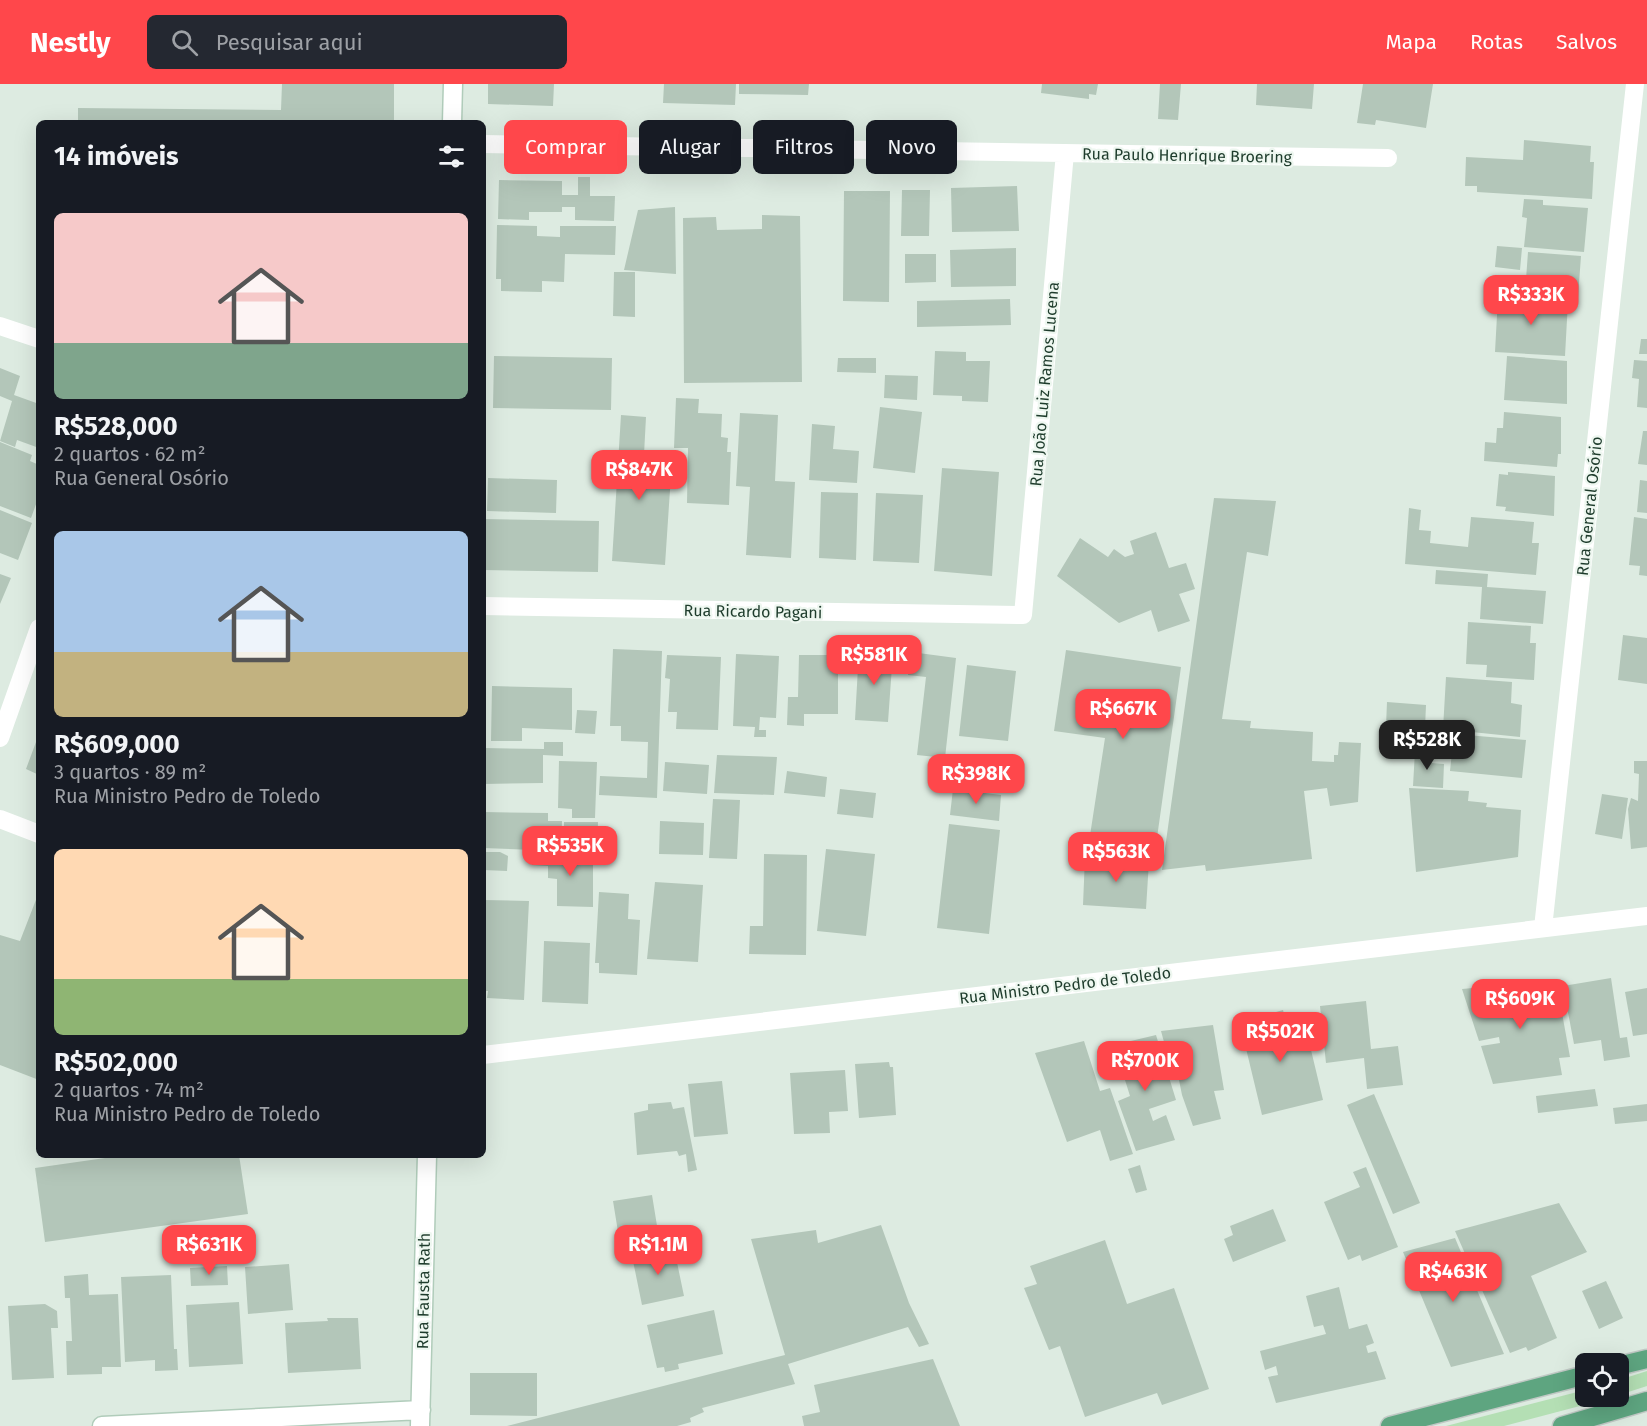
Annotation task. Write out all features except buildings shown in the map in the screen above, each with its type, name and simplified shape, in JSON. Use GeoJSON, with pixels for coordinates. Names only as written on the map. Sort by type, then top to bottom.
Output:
{"type":"FeatureCollection","features":[{"type":"Feature","properties":{"kind":"main road"},"geometry":{"type":"LineString","coordinates":[[1629,1363],[1647,1359]]}},
{"type":"Feature","properties":{"kind":"main road"},"geometry":{"type":"LineString","coordinates":[[1390,1426],[1575,1378]]}},
{"type":"Feature","properties":{"kind":"main road"},"geometry":{"type":"LineString","coordinates":[[1562,1426],[1647,1401]]}},
{"type":"Feature","properties":{"kind":"street"},"geometry":{"type":"LineString","coordinates":[[452,120],[453,84]]}},
{"type":"Feature","properties":{"kind":"street","name":"Rua General Osório"},"geometry":{"type":"LineString","coordinates":[[1543,928],[1635,84]]}},
{"type":"Feature","properties":{"kind":"street","name":"Rua Paulo Henrique Broering"},"geometry":{"type":"LineString","coordinates":[[486,144],[1388,158]]}},
{"type":"Feature","properties":{"kind":"street","name":"Rua João Luiz Ramos Lucena"},"geometry":{"type":"LineString","coordinates":[[1023,615],[1065,153]]}},
{"type":"Feature","properties":{"kind":"street"},"geometry":{"type":"LineString","coordinates":[[0,326],[36,338]]}},
{"type":"Feature","properties":{"kind":"street","name":"Rua Ricardo Pagani"},"geometry":{"type":"LineString","coordinates":[[486,606],[1023,615]]}},
{"type":"Feature","properties":{"kind":"street"},"geometry":{"type":"LineString","coordinates":[[0,738],[36,636]]}},
{"type":"Feature","properties":{"kind":"street"},"geometry":{"type":"LineString","coordinates":[[0,819],[36,833]]}},
{"type":"Feature","properties":{"kind":"street","name":"Rua Ministro Pedro de Toledo"},"geometry":{"type":"LineString","coordinates":[[486,1055],[1647,916]]}},
{"type":"Feature","properties":{"kind":"street","name":"Rua Fausta Rath"},"geometry":{"type":"LineString","coordinates":[[420,1418],[427,1158]]}},
{"type":"Feature","properties":{"kind":"street"},"geometry":{"type":"LineString","coordinates":[[102,1426],[420,1418]]}},
{"type":"Feature","properties":{"kind":"green space"},"geometry":{"type":"Polygon","coordinates":[[[1647,1371],[1647,1386],[1629,1392],[1629,1377],[1647,1371]]]}},
{"type":"Feature","properties":{"kind":"green space"},"geometry":{"type":"Polygon","coordinates":[[[1575,1393],[1576,1407],[1504,1426],[1446,1426],[1575,1393]]]}}]}
